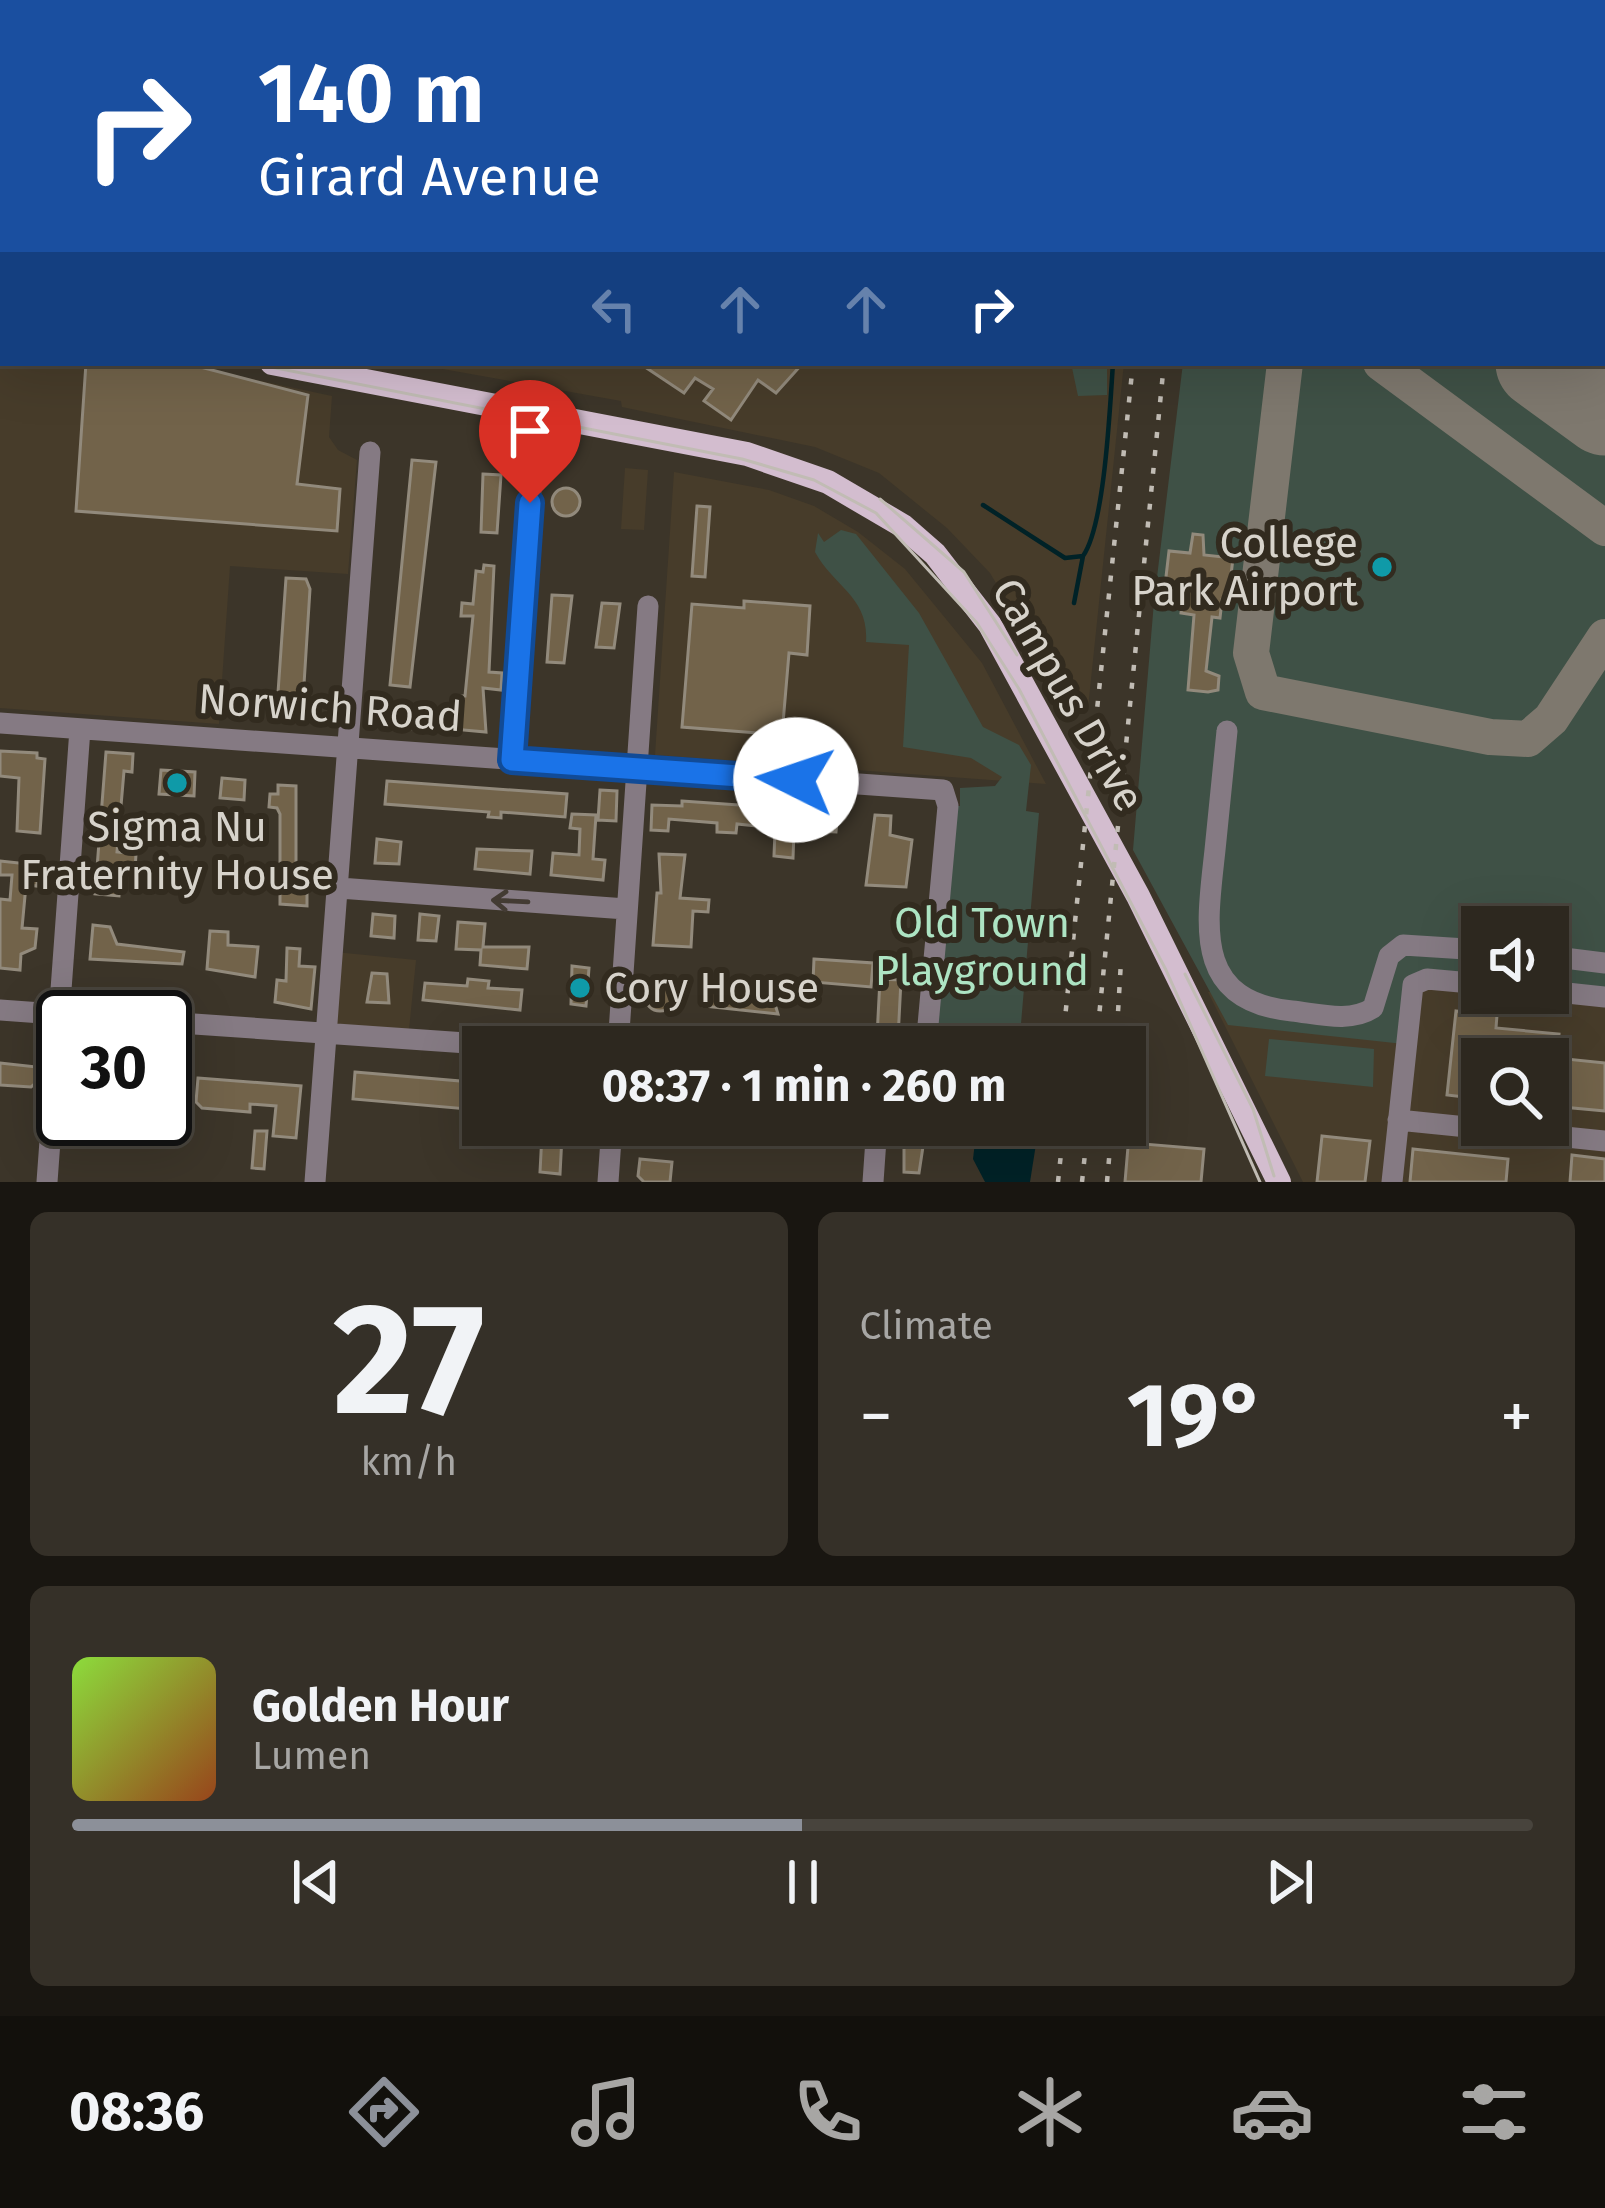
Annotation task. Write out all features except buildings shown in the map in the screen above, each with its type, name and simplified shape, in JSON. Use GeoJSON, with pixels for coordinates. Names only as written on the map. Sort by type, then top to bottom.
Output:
{"type":"FeatureCollection","features":[{"type":"Feature","properties":{"kind":"main road","name":"Campus Drive"},"geometry":{"type":"LineString","coordinates":[[288,366],[747,454],[829,482],[903,526],[935,554],[990,625],[1138,896],[1279,1182]]}},
{"type":"Feature","properties":{"kind":"street"},"geometry":{"type":"LineString","coordinates":[[315,1182],[370,452]]}},
{"type":"Feature","properties":{"kind":"street"},"geometry":{"type":"LineString","coordinates":[[512,760],[533,460]]}},
{"type":"Feature","properties":{"kind":"street"},"geometry":{"type":"LineString","coordinates":[[619,1026],[648,606]]}},
{"type":"Feature","properties":{"kind":"street","name":"Norwich Road"},"geometry":{"type":"LineString","coordinates":[[0,723],[943,790],[948,806],[928,1026]]}},
{"type":"Feature","properties":{"kind":"street"},"geometry":{"type":"LineString","coordinates":[[61,990],[80,729]]}},
{"type":"Feature","properties":{"kind":"street"},"geometry":{"type":"LineString","coordinates":[[1228,731],[1207,928],[1215,965],[1240,994],[1276,1010],[1356,1016],[1373,1008],[1389,956],[1403,945],[1461,949]]}},
{"type":"Feature","properties":{"kind":"street"},"geometry":{"type":"LineString","coordinates":[[339,888],[626,908]]}},
{"type":"Feature","properties":{"kind":"street"},"geometry":{"type":"LineString","coordinates":[[1569,958],[1605,962]]}},
{"type":"Feature","properties":{"kind":"street"},"geometry":{"type":"LineString","coordinates":[[1391,1182],[1417,982],[1461,983]]}},
{"type":"Feature","properties":{"kind":"street"},"geometry":{"type":"LineString","coordinates":[[1569,993],[1605,997]]}},
{"type":"Feature","properties":{"kind":"street"},"geometry":{"type":"LineString","coordinates":[[0,1010],[36,1012]]}},
{"type":"Feature","properties":{"kind":"street"},"geometry":{"type":"LineString","coordinates":[[192,1024],[462,1042]]}},
{"type":"Feature","properties":{"kind":"street"},"geometry":{"type":"LineString","coordinates":[[1398,1120],[1605,1141]]}},
{"type":"Feature","properties":{"kind":"street"},"geometry":{"type":"LineString","coordinates":[[47,1182],[50,1146]]}},
{"type":"Feature","properties":{"kind":"street"},"geometry":{"type":"LineString","coordinates":[[608,1182],[611,1146]]}},
{"type":"Feature","properties":{"kind":"street"},"geometry":{"type":"LineString","coordinates":[[873,1182],[876,1146]]}},
{"type":"Feature","properties":{"kind":"shaded area"},"geometry":{"type":"Polygon","coordinates":[[[0,366],[190,366],[332,396],[329,437],[338,450],[357,460],[348,574],[230,566],[219,724],[0,708],[0,366]]]}},
{"type":"Feature","properties":{"kind":"shaded area"},"geometry":{"type":"Polygon","coordinates":[[[426,366],[1124,366],[1088,708],[1074,716],[1068,712],[1066,721],[1031,642],[990,573],[947,528],[879,473],[815,447],[622,407],[621,401],[426,366]]]}},
{"type":"Feature","properties":{"kind":"shaded area"},"geometry":{"type":"Polygon","coordinates":[[[625,468],[648,470],[644,530],[621,529],[625,468]]]}},
{"type":"Feature","properties":{"kind":"shaded area"},"geometry":{"type":"Polygon","coordinates":[[[674,472],[769,490],[814,506],[858,532],[905,569],[982,663],[1046,784],[655,755],[674,472]]]}},
{"type":"Feature","properties":{"kind":"shaded area"},"geometry":{"type":"Polygon","coordinates":[[[335,952],[416,960],[408,1040],[327,1032],[335,952]]]}},
{"type":"Feature","properties":{"kind":"shaded area"},"geometry":{"type":"Polygon","coordinates":[[[1605,969],[1605,1182],[1303,1182],[1208,992],[1390,974],[1461,989],[1461,1014],[1569,1014],[1569,984],[1605,969]]]}},
{"type":"Feature","properties":{"kind":"green space"},"geometry":{"type":"Polygon","coordinates":[[[1072,366],[1107,366],[1107,395],[1078,396],[1072,366]]]}},
{"type":"Feature","properties":{"kind":"green space","name":"College Park Airport"},"geometry":{"type":"Polygon","coordinates":[[[1183,366],[1605,366],[1605,999],[1569,995],[1569,906],[1461,906],[1461,985],[1419,981],[1413,1045],[1228,1025],[1133,850],[1154,602],[1183,366]]]}},
{"type":"Feature","properties":{"kind":"green space","name":"Old Town Playground"},"geometry":{"type":"Polygon","coordinates":[[[841,530],[856,534],[919,613],[983,727],[1019,745],[1031,765],[1026,811],[1039,813],[1021,1026],[928,1026],[948,806],[960,806],[960,788],[995,786],[1002,777],[971,758],[903,747],[909,645],[866,642],[856,603],[815,552],[818,533],[824,542],[841,530]]]}},
{"type":"Feature","properties":{"kind":"green space"},"geometry":{"type":"Polygon","coordinates":[[[1269,1039],[1374,1049],[1373,1087],[1265,1076],[1269,1039]]]}},
{"type":"Feature","properties":{"kind":"water"},"geometry":{"type":"Polygon","coordinates":[[[975,1146],[1036,1146],[1030,1182],[985,1182],[973,1159],[975,1146]]]}},
{"type":"Feature","properties":{"kind":"waterway"},"geometry":{"type":"LineString","coordinates":[[983,505],[1065,558],[1083,556],[1097,519],[1113,366]]}},
{"type":"Feature","properties":{"kind":"waterway"},"geometry":{"type":"LineString","coordinates":[[1074,603],[1083,556]]}},
{"type":"Feature","properties":{"kind":"taxiway"},"geometry":{"type":"LineString","coordinates":[[1285,366],[1251,653],[1263,692],[1490,737],[1528,739],[1551,719],[1605,637]]}},
{"type":"Feature","properties":{"kind":"taxiway"},"geometry":{"type":"LineString","coordinates":[[1385,366],[1605,528]]}},
{"type":"Feature","properties":{"kind":"runway"},"geometry":{"type":"LineString","coordinates":[[1546,366],[1605,409]]}},
{"type":"Feature","properties":{"kind":"tram line"},"geometry":{"type":"LineString","coordinates":[[265,366],[742,459],[814,480],[876,513],[977,623],[1019,689],[1166,970],[1260,1182]]}},
{"type":"Feature","properties":{"kind":"tram line"},"geometry":{"type":"LineString","coordinates":[[880,499],[964,572],[1017,655]]}},
{"type":"Feature","properties":{"kind":"tram line"},"geometry":{"type":"LineString","coordinates":[[1185,974],[1253,1109],[1274,1176]]}},
{"type":"Feature","properties":{"kind":"railway"},"geometry":{"type":"LineString","coordinates":[[1064,1026],[1133,366]]}},
{"type":"Feature","properties":{"kind":"railway"},"geometry":{"type":"LineString","coordinates":[[1098,1026],[1164,366]]}},
{"type":"Feature","properties":{"kind":"railway"},"geometry":{"type":"LineString","coordinates":[[1117,1026],[1121,961]]}},
{"type":"Feature","properties":{"kind":"railway"},"geometry":{"type":"LineString","coordinates":[[1058,1182],[1062,1146]]}},
{"type":"Feature","properties":{"kind":"railway"},"geometry":{"type":"LineString","coordinates":[[1082,1182],[1086,1146]]}},
{"type":"Feature","properties":{"kind":"railway"},"geometry":{"type":"LineString","coordinates":[[1107,1182],[1110,1146]]}},
{"type":"Feature","properties":{"kind":"place","name":"College Park Airport"},"geometry":{"type":"Point","coordinates":[1382,567]}},
{"type":"Feature","properties":{"kind":"place","name":"Sigma Nu Fraternity House"},"geometry":{"type":"Point","coordinates":[177,783]}},
{"type":"Feature","properties":{"kind":"place","name":"Cory House"},"geometry":{"type":"Point","coordinates":[580,988]}},
{"type":"Feature","properties":{"kind":"route"},"geometry":{"type":"LineString","coordinates":[[530,503],[512,760],[796,780]]}}]}
